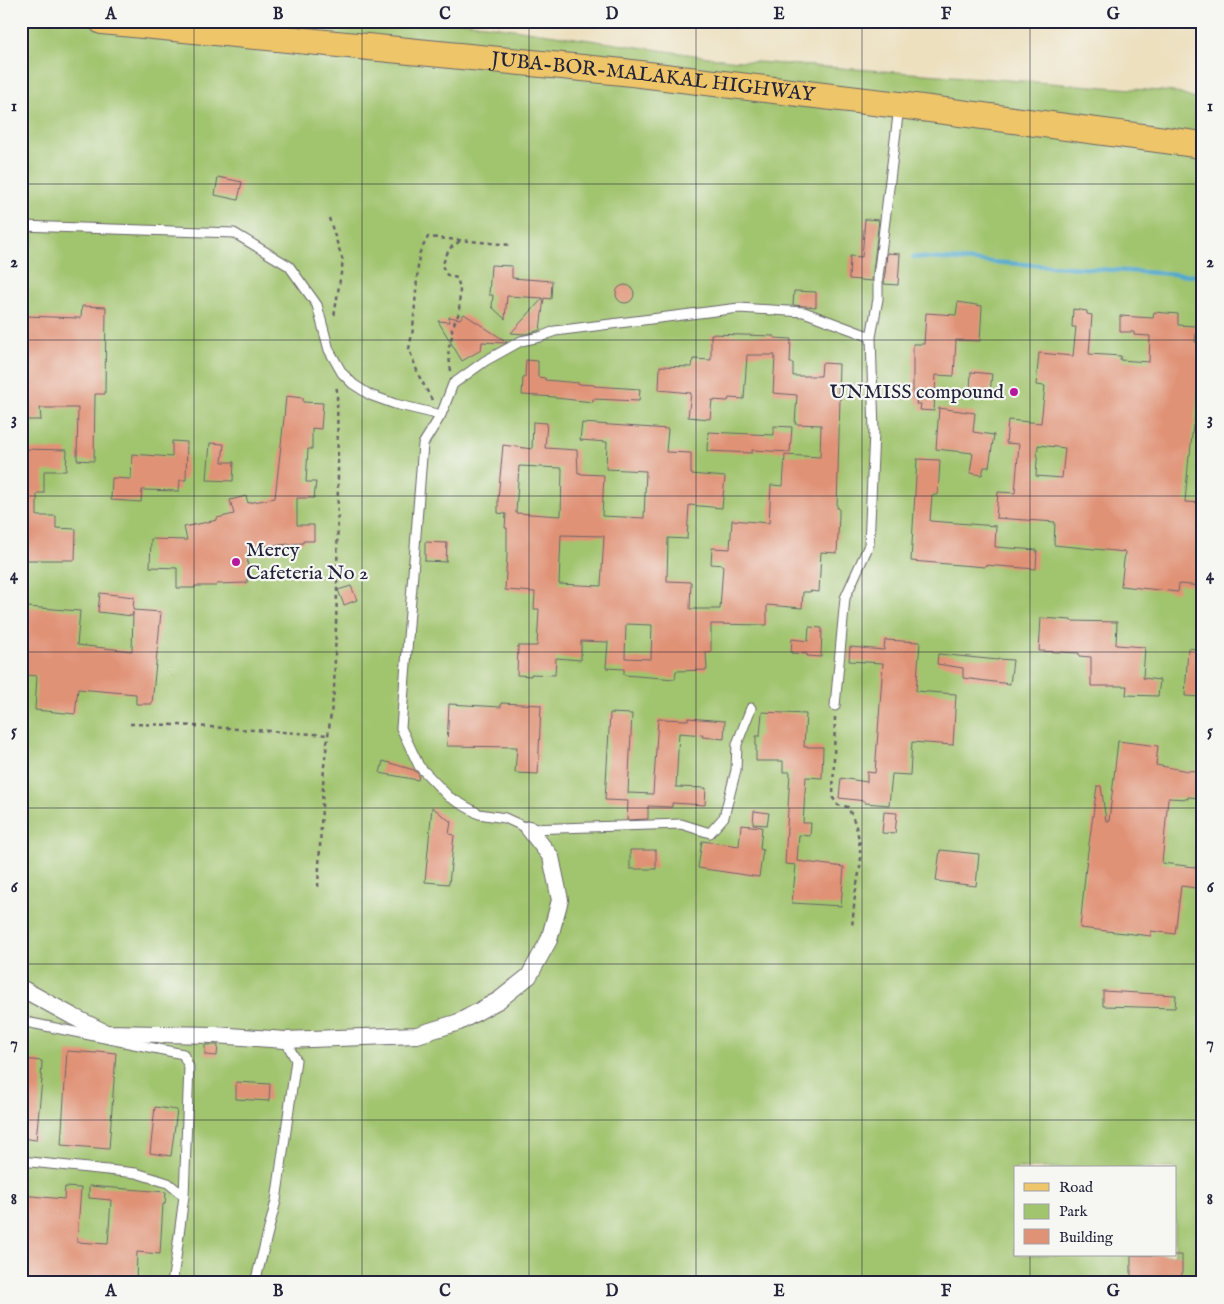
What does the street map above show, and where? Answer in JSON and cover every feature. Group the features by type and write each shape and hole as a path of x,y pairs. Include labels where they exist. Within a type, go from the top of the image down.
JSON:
{"main road":[{"name":"JUBA-BOR-MALAKAL HIGHWAY","path":"102,21 623,72 900,104 1203,145"}],"street":[{"path":"21,988 106,1033 215,1035 285,1040 418,1035 459,1022 499,1000 529,976 549,940 560,900 550,857 529,829"}],"lane":[{"path":"835,706 845,598 869,545 874,432 871,337 878,299 878,277 900,104"},
{"path":"21,226 234,233 289,266 317,305 329,350 342,373 353,384 370,395 395,404 441,415"},
{"path":"751,708 737,744 736,770 724,817 710,834 681,824 529,829 504,818 478,814 448,797 420,766 401,728 423,444 441,415 453,384 521,340 540,338 555,331 739,308 804,312 871,337"},
{"path":"21,1021 183,1054 189,1067 184,1196 172,1283"},
{"path":"255,1283 276,1201 296,1060 285,1040"},
{"path":"21,1161 136,1173 168,1183 184,1196"}],"path":[{"path":"329,218 343,261 329,350"},
{"path":"441,415 419,376 410,349 419,254 428,237 511,245"},
{"path":"453,384 448,350 452,328 459,313 460,288 457,278 447,275 442,266 449,249 462,240"},
{"path":"318,886 324,766 334,691 338,468 336,383"},
{"path":"835,706 833,798 838,806 848,807 859,840 861,862 852,928"},
{"path":"130,724 180,725 328,735"}],"green space":[{"path":"21,21 457,21 729,60 1175,92 1203,102 1203,1283 21,1283"}],"building":[{"path":"218,177 242,182 238,200 215,195"},
{"path":"865,219 879,220 872,281 849,279 850,256 862,257"},
{"path":"887,253 900,254 898,285 884,284"},
{"path":"491,265 512,266 512,278 552,281 551,299 544,298 540,330 526,334 511,333 543,298 507,296 505,319 492,307 493,295 489,295"},
{"path":"625,285 631,288 634,294 631,300 625,303 619,300 616,294 619,288"},
{"path":"794,291 816,292 816,307 793,305"},
{"path":"958,302 982,306 980,341 956,340 954,376 936,375 934,411 920,410 921,404 916,404 917,399 913,398 913,344 924,344 926,313 956,315"},
{"path":"82,306 106,307 105,394 95,394 94,461 77,460 78,408 40,408 41,420 25,420 25,316 81,318"},
{"path":"1073,309 1087,311 1087,314 1092,315 1089,354 1121,356 1120,360 1149,362 1150,336 1134,335 1134,332 1120,332 1120,316 1153,318 1154,312 1178,314 1178,325 1197,326 1195,342 1203,343 1203,356 1189,455 1185,502 1203,503 1203,586 1179,584 1178,592 1121,586 1125,552 1054,545 1055,522 996,518 998,492 1015,493 1019,444 1006,443 1008,420 1041,423 1045,386 1036,385 1039,353 1073,356 1076,327 1072,327","holes":["1038,445 1065,448 1062,478 1036,476"]},
{"path":"464,314 507,342 482,342 481,350 462,361 438,321 449,322 449,317 460,319"},
{"path":"711,334 774,336 774,338 791,339 790,363 793,363 793,376 821,376 822,363 839,364 837,508 839,508 839,516 837,553 821,552 819,592 803,592 802,608 767,605 767,625 711,624 711,652 706,652 707,670 676,671 675,679 624,675 624,669 606,668 608,642 581,641 581,660 556,658 555,675 517,675 518,646 537,646 539,609 534,609 535,592 505,590 507,555 506,514 498,513 498,499 503,445 532,449 533,422 547,423 545,448 577,450 578,473 604,475 602,516 644,518 646,471 606,469 607,442 580,440 582,423 668,429 666,452 691,453 691,474 725,477 722,508 689,505 687,539 668,538 667,581 691,582 690,609 720,609 723,565 711,564 712,548 730,549 732,520 769,523 771,485 783,486 785,455 820,457 821,425 795,424 797,395 773,393 775,355 747,355 744,399 712,400 710,419 688,417 691,393 659,390 660,366 692,367 693,359 711,360","holes":["519,466 562,468 561,516 516,513","561,535 604,536 601,586 559,584","626,624 652,625 651,659 625,658"]},
{"path":"526,360 538,361 538,377 545,378 545,380 640,389 639,401 593,399 593,402 522,395"},
{"path":"971,372 992,374 990,393 970,391"},
{"path":"286,396 303,398 303,402 323,403 321,429 312,428 312,449 308,449 306,482 316,482 314,498 297,498 297,525 314,525 314,541 253,547 254,549 248,550 247,583 177,588 177,568 150,567 151,539 187,540 184,527 217,520 217,518 234,514 230,500 246,496 248,503 275,498"},
{"path":"939,408 975,413 973,432 994,435 989,467 984,467 982,475 970,473 973,453 936,449"},
{"path":"774,426 792,427 790,452 752,450 752,453 707,451 708,432 774,435"},
{"path":"172,441 187,442 186,480 180,480 179,491 142,490 141,502 111,500 112,478 131,479 132,454 172,457"},
{"path":"210,443 224,444 222,462 234,462 233,481 207,480"},
{"path":"23,449 67,450 66,471 44,471 44,493 37,493 37,516 56,516 56,528 76,529 75,560 21,560 21,460"},
{"path":"917,459 940,460 938,495 932,495 930,521 996,526 995,547 1037,550 1036,569 911,561"},
{"path":"425,542 447,543 446,562 425,561"},
{"path":"351,586 357,600 344,605 338,590"},
{"path":"100,593 134,597 133,610 161,612 152,704 136,704 136,694 78,689 75,714 35,710 37,676 26,675 27,662 21,661 23,629 25,629 27,607 80,611 77,645 132,651 133,612 132,616 98,612"},
{"path":"1041,618 1117,622 1116,645 1145,647 1143,678 1160,680 1158,696 1126,695 1127,686 1091,686 1091,657 1079,656 1079,653 1039,651"},
{"path":"809,627 822,628 821,657 791,653 792,639 808,641"},
{"path":"885,640 920,642 916,691 956,694 953,745 912,742 910,775 892,774 889,805 839,798 841,778 867,782 867,772 875,773 883,663 849,661 850,647 884,650"},
{"path":"1188,648 1203,650 1203,697 1185,696"},
{"path":"938,654 1013,660 1010,684 963,678 963,668 937,664"},
{"path":"501,703 541,705 538,774 515,773 517,747 447,746 449,704 501,707"},
{"path":"762,712 806,714 804,747 823,747 822,778 806,777 803,823 811,823 810,836 799,835 797,861 844,867 841,906 792,903 796,865 785,864 790,772 783,772 783,761 756,761 756,736 760,736"},
{"path":"610,713 632,714 628,793 653,794 658,719 688,720 688,718 725,721 724,739 679,733 676,787 706,788 705,805 672,803 672,807 648,806 648,819 627,820 628,801 605,800"},
{"path":"1118,741 1158,746 1156,765 1188,771 1202,770 1201,798 1168,798 1162,863 1203,868 1203,889 1181,886 1175,934 1151,931 1151,936 1080,928 1097,786 1101,786 1106,821 1109,821"},
{"path":"383,761 414,770 419,775 418,780 380,773"},
{"path":"432,807 451,822 449,834 454,835 449,884 425,882"},
{"path":"754,811 769,813 767,825 753,824"},
{"path":"884,812 897,813 895,834 882,833"},
{"path":"741,825 762,827 760,849 763,850 759,877 698,868 702,841 739,846"},
{"path":"630,850 656,850 656,869 630,869"},
{"path":"940,850 979,854 976,886 936,881"},
{"path":"1103,991 1176,995 1175,1008 1103,1006"},
{"path":"205,1045 218,1045 217,1056 205,1055"},
{"path":"67,1051 116,1053 109,1149 61,1145"},
{"path":"23,1059 42,1061 36,1140 21,1138"},
{"path":"236,1082 270,1084 269,1101 236,1099"},
{"path":"155,1107 177,1110 171,1156 150,1153"},
{"path":"89,1186 166,1192 165,1204 163,1204 160,1254 137,1252 136,1283 21,1283 21,1195 64,1199 65,1187 81,1188 77,1242 108,1244 111,1200 89,1198"},
{"path":"1182,1255 1182,1283 1131,1283 1131,1256"}],"waterway":[{"path":"913,257 1203,276"}],"place":[{"name":"UNMISS compound","path":"1014,392"},
{"name":"Mercy Cafeteria No 2","path":"236,562"}]}
